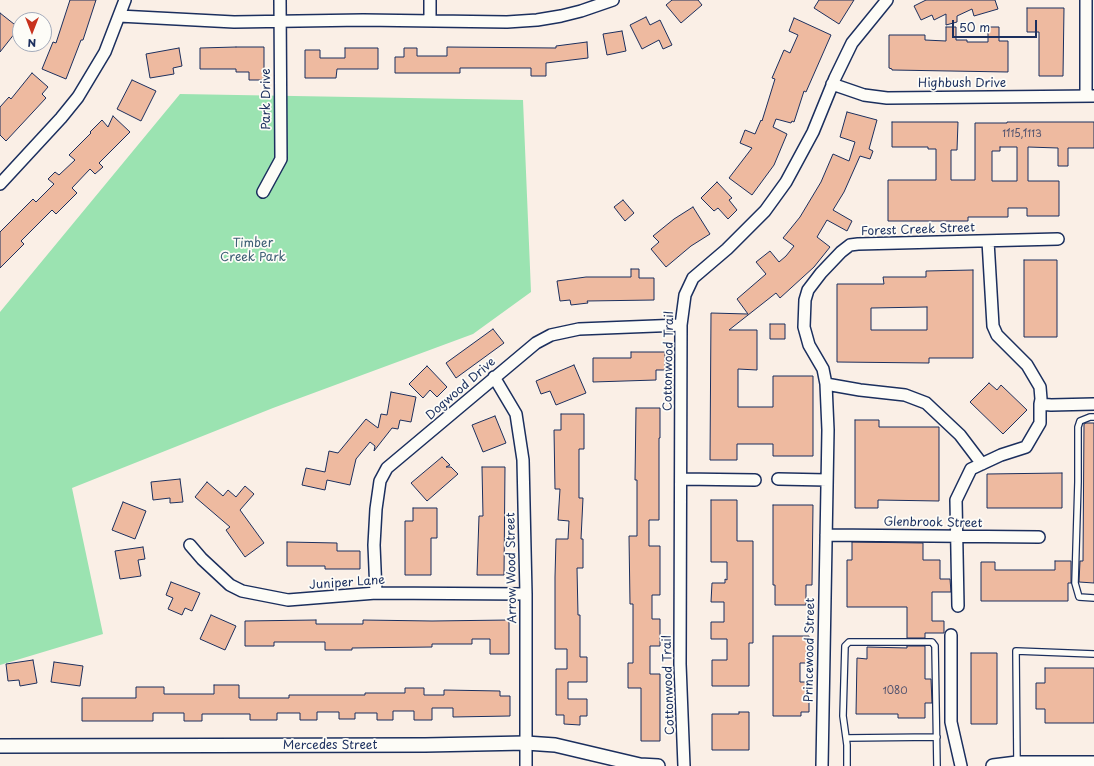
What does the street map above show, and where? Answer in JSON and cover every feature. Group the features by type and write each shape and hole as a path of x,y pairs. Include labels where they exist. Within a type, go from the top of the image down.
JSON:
{"street":[{"path":"0,184 61,118 78,97 105,52 125,0"},
{"name":"Park Drive","path":"262,192 281,159 280,0"},
{"path":"430,0 430,21"},
{"path":"120,16 234,22 280,20 507,22 537,20 581,6 613,0"},
{"name":"Cottonwood Trail","path":"684,766 680,664 681,325 685,295 693,278 727,249 765,212 786,182 814,132 832,84 852,43 888,0"},
{"path":"1086,0 1090,96"},
{"name":"Highbush Drive","path":"832,84 864,95 887,98 1090,96"},
{"name":"Forest Creek Street","path":"826,535 828,430 826,384 823,369 809,345 804,327 805,300 808,290 820,273 841,252 850,246 858,244 1058,239"},
{"path":"958,606 956,500 971,469 1001,455 1026,447 1040,423 1040,386 1027,365 997,335 993,326 988,241"},
{"name":"Dogwood Drive","path":"376,593 374,545 376,509 380,482 387,468 536,342 551,335 579,329 681,325"},
{"name":"Arrow Wood Street","path":"494,377 516,414 523,460 526,594 526,766"},
{"path":"826,384 860,390 905,395 926,403 960,435 982,464"},
{"path":"1040,404 1094,404"},
{"path":"681,479 755,480"},
{"path":"778,479 827,480"},
{"name":"Glenbrook Street","path":"826,535 1039,537"},
{"name":"Princewood Street","path":"822,766 826,535"},
{"name":"Juniper Lane","path":"190,545 230,585 242,591 288,600 376,593 526,594"},
{"path":"951,635 951,722 961,766"},
{"name":"Mercedes Street","path":"0,746 425,746 526,743 555,746 640,765 658,766"},
{"path":"993,766 1017,763 1094,763"}],"lane":[{"path":"1094,417 1080,421 1078,427 1075,583 1079,597 1094,598"},
{"path":"847,766 846,738 843,716 845,646 849,642 932,642 935,646 937,766"},
{"path":"1017,763 1016,651 1094,654"},
{"path":"846,738 937,737"}],"green space":[{"name":"Timber Creek Park","path":"180,94 523,100 531,292 473,334 273,408 72,488 103,634 0,665 0,312"}],"building":[{"path":"70,0 96,0 83,40 81,40 66,79 42,69 49,52 52,52 53,42 56,43"},
{"path":"672,0 698,0 702,5 681,23 666,5"},
{"path":"819,0 854,0 839,24 814,8"},
{"path":"926,0 995,0 998,9 974,16 972,9 957,16 957,22 946,25 946,14 934,20 932,15 921,20 914,6"},
{"path":"1027,8 1064,8 1063,76 1039,76 1039,32 1027,32"},
{"path":"0,13 12,22 12,37 0,52"},
{"path":"646,17 650,25 660,20 672,45 663,49 659,40 642,49 630,25"},
{"path":"794,18 831,35 806,92 804,91 794,122 792,121 791,123 776,119 773,127 787,134 774,165 752,195 729,178 752,148 740,143 745,130 755,134 761,120 762,121 775,79 772,78 784,50 790,53 798,35 789,31"},
{"path":"946,27 956,27 956,40 967,40 967,42 988,42 988,27 999,27 999,41 1008,41 1008,72 892,70 889,68 889,35 925,35 925,40 946,41"},
{"path":"622,31 626,51 607,55 603,34"},
{"path":"587,42 588,58 546,63 546,76 531,76 531,68 460,68 460,73 395,73 395,57 404,57 404,48 417,48 417,56 447,56 447,47 556,48 556,46"},
{"path":"264,47 264,80 249,80 249,72 236,72 236,69 200,69 200,48"},
{"path":"179,48 182,66 173,68 174,74 150,78 146,54"},
{"path":"345,48 378,48 378,69 337,69 336,78 305,78 305,50 320,50 320,58 345,58"},
{"path":"32,73 48,87 42,94 46,98 6,141 0,135 0,107 9,97 11,99"},
{"path":"132,80 156,91 141,121 117,109"},
{"path":"847,112 877,120 869,149 873,151 870,159 860,156 844,192 833,210 852,221 847,231 827,220 817,237 830,247 814,267 780,298 776,293 729,330 757,330 757,370 738,369 738,407 773,407 773,376 813,376 813,456 773,456 773,444 737,444 737,460 710,460 711,313 748,314 737,299 766,274 756,262 770,251 779,262 786,256 794,246 783,238 800,217 821,182 833,154 849,161 855,142 840,137"},
{"path":"113,116 130,132 99,163 103,167 95,174 90,169 72,188 77,193 56,214 52,210 21,241 24,244 0,268 0,232 33,199 36,202 54,184 48,179 55,172 59,175 75,160 69,155 91,133 90,132 102,120 108,127"},
{"path":"892,122 958,122 957,150 951,150 951,180 975,180 975,123 1094,122 1094,148 1068,148 1068,166 1058,166 1058,148 1028,147 1028,181 1059,181 1059,216 1027,216 1027,208 1008,208 1008,217 968,217 968,221 888,221 888,180 936,180 936,149 928,149 928,147 892,147","holes":["1000,147 1017,147 1017,181 992,181 992,151 1000,151"]},
{"path":"717,182 732,198 729,200 737,210 728,219 718,208 714,211 701,198"},
{"path":"623,200 634,213 625,221 614,207"},
{"path":"693,207 710,234 691,246 666,267 651,249 659,242 653,236 674,219"},
{"path":"1024,260 1057,260 1057,337 1024,337"},
{"path":"631,269 639,269 639,278 654,278 654,300 587,301 588,303 571,305 570,300 560,301 557,281 586,277 631,277"},
{"path":"973,270 973,358 929,358 929,363 837,362 837,284 884,284 883,277 926,277 926,271","holes":["927,307 927,330 871,330 871,308"]},
{"path":"770,324 785,324 785,339 770,339"},
{"path":"493,329 504,343 456,378 446,363"},
{"path":"631,352 665,352 665,370 656,370 656,380 593,382 593,358 631,358"},
{"path":"574,365 586,393 556,405 550,391 541,394 536,381"},
{"path":"427,366 447,387 437,397 430,390 423,398 409,384"},
{"path":"989,383 997,390 1001,385 1027,410 1003,434 970,402"},
{"path":"391,392 416,397 411,422 400,420 398,429 392,428 374,451 375,446 370,442 356,459 350,485 327,480 325,490 302,485 306,468 325,472 329,451 338,453 366,419 378,428 381,414 387,415"},
{"path":"636,408 660,408 659,520 649,520 649,546 660,546 660,595 652,595 652,619 660,619 660,646 650,646 650,674 660,674 660,741 641,741 641,688 628,688 628,663 633,663 633,604 630,604 629,536 637,536 637,480 635,480"},
{"path":"561,414 584,414 584,449 579,449 579,498 583,498 581,539 583,539 583,568 577,568 578,615 580,615 580,657 587,657 587,682 568,682 568,699 587,699 587,716 580,716 580,725 564,724 564,715 556,715 556,669 567,669 567,649 555,649 556,539 568,539 569,521 558,520 560,489 555,489 554,430 561,430"},
{"path":"495,416 506,443 483,452 472,425"},
{"path":"855,420 879,420 879,427 939,427 939,501 878,500 878,508 855,508"},
{"path":"1094,423 1094,583 1079,582 1080,561 1083,561 1084,424"},
{"path":"442,457 450,465 446,467 451,467 458,474 427,501 411,483"},
{"path":"482,467 505,467 504,575 477,575 479,516 483,516"},
{"path":"1062,473 1062,508 987,508 987,474"},
{"path":"180,479 183,502 170,503 170,498 153,500 151,482"},
{"path":"207,482 223,496 228,490 236,497 245,486 254,494 240,510 264,543 245,557 226,530 230,527 195,497"},
{"path":"711,500 737,500 737,541 753,541 753,643 749,643 749,686 712,686 712,660 727,660 727,639 711,639 711,622 724,622 724,602 711,602 712,583 725,583 725,579 727,580 727,562 711,562"},
{"path":"123,502 146,511 135,539 112,530"},
{"path":"773,505 813,505 812,585 806,585 806,605 775,605 775,585 773,585"},
{"path":"413,508 437,508 437,538 431,538 431,575 405,575 405,521 413,521"},
{"path":"287,542 337,543 337,551 360,551 360,569 325,569 325,566 287,566"},
{"path":"852,542 923,543 923,560 940,560 940,579 950,579 951,592 932,592 932,621 944,621 944,633 925,633 925,638 907,638 907,607 847,607 847,560 852,560"},
{"path":"143,547 145,559 138,560 141,576 120,579 115,551"},
{"path":"1055,561 1071,561 1071,583 1068,583 1068,601 981,601 981,562 995,562 995,570 1055,570"},
{"path":"171,582 200,593 192,611 185,608 182,615 168,609 173,598 166,595"},
{"path":"211,615 236,626 225,650 200,639"},
{"path":"316,620 316,624 363,624 363,620 509,620 509,654 490,654 490,639 472,639 472,644 432,644 432,647 352,648 352,650 325,650 325,642 274,642 274,646 245,646 245,621"},
{"path":"773,636 809,636 809,663 800,663 800,682 809,682 809,712 801,712 801,716 773,716"},
{"path":"907,646 925,646 925,679 931,679 932,703 925,703 925,718 898,718 898,714 856,714 857,658 867,659 867,647 907,648"},
{"path":"971,653 997,653 997,724 971,724"},
{"path":"33,660 37,683 20,686 19,680 8,681 6,664"},
{"path":"54,662 83,666 80,686 51,682"},
{"path":"1045,668 1094,668 1094,723 1045,723 1045,709 1036,709 1036,683 1045,683"},
{"path":"214,685 239,685 239,698 289,698 289,695 365,695 365,693 405,693 405,688 424,688 424,695 444,695 444,690 500,691 500,696 510,696 510,716 453,717 453,708 432,708 432,720 414,720 414,711 393,711 393,720 377,720 377,713 355,713 355,719 339,719 339,712 317,712 317,720 300,720 300,713 277,713 277,720 250,720 250,714 202,714 202,721 184,721 184,713 153,713 153,721 82,721 82,698 136,698 136,687 164,687 164,694 214,694"},
{"path":"739,712 749,712 749,750 712,750 712,714 739,714"}]}
